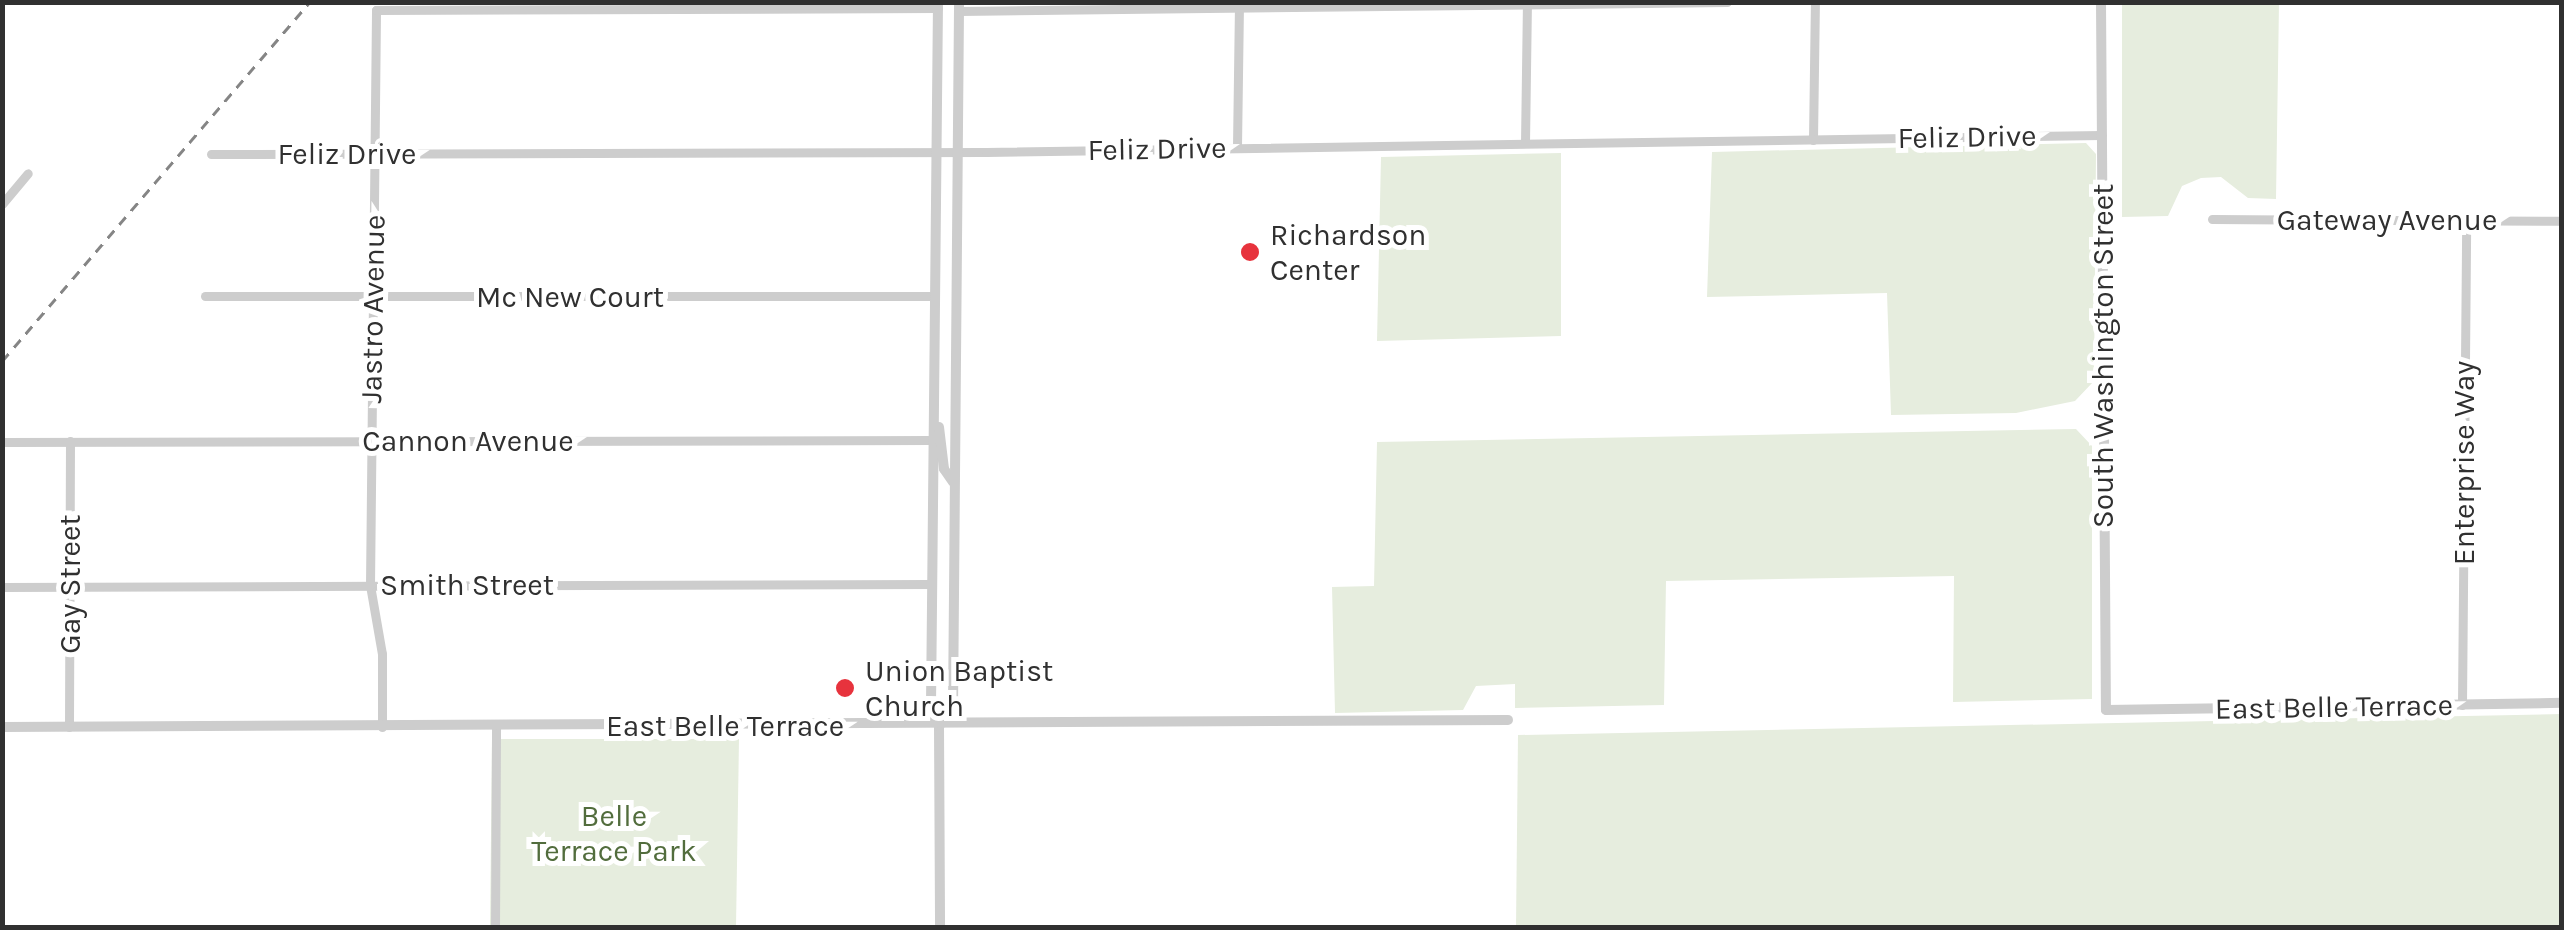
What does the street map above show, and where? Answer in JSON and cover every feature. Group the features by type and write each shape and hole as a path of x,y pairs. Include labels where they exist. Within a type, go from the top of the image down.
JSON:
{"street":[{"path":"939,726 953,710 960,7 1727,2"},
{"path":"1813,140 1814,2"},
{"name":"South Washington Street","path":"2102,2 2106,710"},
{"path":"1525,144 1527,4"},
{"path":"938,5 931,584 932,706 939,726 940,928"},
{"name":"Jastro Avenue","path":"382,727 382,654 370,585 376,10 938,5"},
{"path":"1237,147 1239,6"},
{"name":"Feliz Drive","path":"212,154 958,152 2102,135"},
{"path":"2,204 28,172"},
{"name":"Gateway Avenue","path":"2212,218 2562,222"},
{"name":"Enterprise Way","path":"2462,704 2466,221"},
{"name":"Mc New Court","path":"206,296 935,296"},
{"path":"934,386 944,470 954,484"},
{"name":"Cannon Avenue","path":"2,442 933,440"},
{"name":"Gay Street","path":"69,726 70,441"},
{"name":"Smith Street","path":"2,587 931,584"},
{"name":"East Belle Terrace","path":"2106,710 2562,702"},
{"name":"East Belle Terrace","path":"2,727 939,726 1508,720"},
{"path":"496,727 496,928"}],"green space":[{"path":"2122,3 2279,3 2276,199 2248,198 2221,177 2201,178 2182,186 2168,216 2122,217"},
{"path":"2086,143 2096,154 2094,381 2075,401 2016,413 1891,415 1887,293 1707,297 1712,152"},
{"path":"1561,153 1561,336 1377,341 1381,157"},
{"path":"2076,429 2092,446 2092,699 1953,702 1954,576 1666,581 1664,705 1515,708 1515,684 1476,686 1463,710 1335,713 1332,587 1374,586 1377,442"},
{"path":"2561,714 2561,927 1516,927 1518,735"},
{"name":"Belle Terrace Park","path":"492,739 739,739 736,927 490,928"}],"railway":[{"path":"2,361 310,2"}],"place":[{"name":"Richardson Center","path":"1250,252"},
{"name":"Union Baptist Church","path":"845,688"}]}
